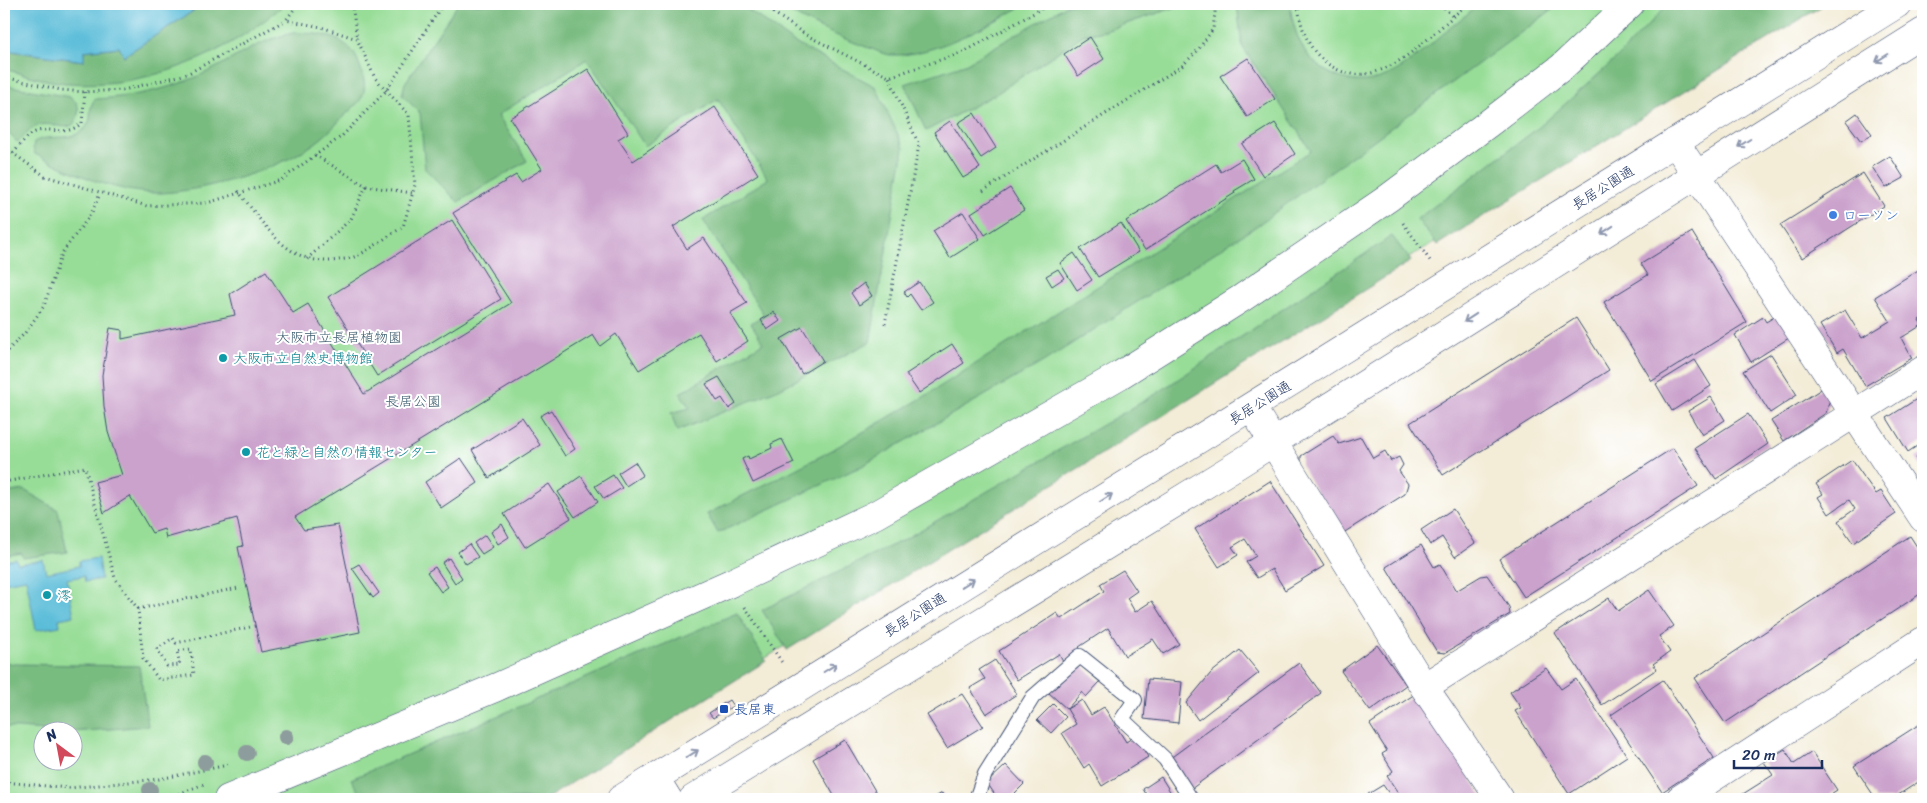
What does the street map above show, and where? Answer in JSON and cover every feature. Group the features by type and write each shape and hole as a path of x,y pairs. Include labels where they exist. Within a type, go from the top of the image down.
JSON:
{"main road":[{"path":"228,799 497,687 733,582 884,510 1120,375 1242,298 1388,200 1562,67 1630,4"},
{"name":"長居公園通","path":"621,799 662,789 1252,408 1898,4"},
{"path":"694,799 1273,443 1923,32"},
{"path":"1675,142 1923,518"},
{"path":"1424,687 1923,370"},
{"path":"1252,408 1424,687 1500,799"},
{"path":"1680,799 1923,641"}],"lane":[{"path":"976,799 984,774 1033,697 1080,656 1135,700 1122,719 1165,759 1191,799"}],"path":[{"path":"4,77 85,92 123,90 187,74 286,20 298,4"},
{"path":"238,191 273,235 290,251 307,259 325,262 354,257 402,226 415,185 409,115 375,78 357,40 352,4"},
{"path":"4,147 46,176 100,194 147,206 207,203 238,191 281,180 342,136 386,91 443,4"},
{"path":"761,4 806,35 889,77 919,145 885,324"},
{"path":"889,77 964,52 1050,4"},
{"path":"983,191 1182,66 1198,50 1213,29 1216,4"},
{"path":"1298,4 1302,30 1316,54 1340,72 1351,74 1371,74 1388,68 1468,4"},
{"path":"1441,4 1452,16"},
{"path":"286,20 321,27 357,40"},
{"path":"14,153 32,134 44,130 74,130 82,123 85,92"},
{"path":"315,155 366,186 412,193"},
{"path":"307,259 351,219 366,186"},
{"path":"4,354 15,345 44,306 62,253 91,214 100,194"},
{"path":"1401,220 1431,262"},
{"path":"4,482 85,467 115,578 138,609 143,658 159,680 194,675 191,648 177,651 180,665 167,666 157,649 173,638 176,643 255,626"},
{"path":"138,609 238,588"},
{"path":"744,604 782,664"},
{"path":"4,782 69,788 159,779 237,763"}],"green space":[{"name":"大阪市立長居植物園","path":"4,4 1817,4 539,799 4,799"},
{"path":"204,4 285,4 262,23 237,39 184,65 156,74 127,80 67,83 4,69 4,50 83,61 84,51 119,47 124,56"},
{"path":"458,4 740,4 793,42 876,87 904,148 870,342 779,389 677,431 671,413 690,408 680,393 763,343 751,323 764,315 703,220 768,179 718,99 645,146 587,59 498,115 527,161 458,202 425,169 420,113 402,95 405,83"},
{"path":"777,4 1027,4 943,45 925,51 889,55 809,23"},
{"path":"1069,4 1185,4 1105,31 1083,35 996,94 926,131 905,84 965,64"},
{"path":"1237,4 1290,4 1296,33 1305,51 1311,58 1326,71 1347,79 1366,81 1383,77 1400,68 1480,4 1560,4 1255,227 1043,362 862,466 718,533 707,514 825,454 922,398 1311,151 1242,46"},
{"path":"1668,4 1825,4 1437,245 1417,219 1538,128 1618,57"},
{"path":"293,33 331,37 347,46 358,61 362,73 364,82 363,95 321,139 274,165 256,173 196,189 161,193 128,190 112,186 80,175 35,154 34,142 41,139 70,136 83,130 88,124 91,106 95,99 138,94 180,83 207,72 259,44"},
{"path":"4,85 70,97 78,106 76,121 68,127 39,125 17,142 4,129"},
{"path":"1392,236 1411,261 787,650 762,610 905,539 1156,394"},
{"path":"24,490 58,510 67,552 23,558 22,553 4,556 4,493"},
{"path":"737,613 766,661 546,799 363,799 351,779"},
{"path":"4,662 14,664 139,666 148,726 82,731 82,720 32,720 32,729 4,727"}],"water":[{"path":"4,4 204,4 124,56 119,47 84,51 84,61 4,50"},
{"path":"98,558 101,579 85,582 84,576 67,579 74,616 59,619 60,626 36,630 26,579 4,583 4,561 16,559 18,564 43,560 46,573 79,566 79,561"}],"building":[{"path":"1090,37 1104,59 1078,76 1064,54"},
{"path":"1248,58 1275,99 1247,117 1220,76"},
{"name":"大阪市立自然史博物館","path":"588,69 628,133 618,139 633,161 715,107 758,174 673,227 687,249 704,238 747,303 730,313 748,341 717,361 699,333 639,370 616,334 600,346 593,335 295,517 304,530 338,525 360,632 261,652 238,547 243,546 237,518 166,538 164,529 152,533 130,496 104,513 95,482 122,475 108,432 104,406 102,375 110,328 122,330 122,339 235,315 230,294 266,271 293,313 308,304 364,394 511,303 453,213 516,175 521,182 542,169 510,118"},
{"path":"974,113 996,148 981,158 958,123"},
{"path":"1857,113 1872,134 1861,141 1846,121"},
{"path":"950,121 980,168 963,178 934,132"},
{"path":"1275,123 1295,154 1263,176 1242,144"},
{"path":"1890,156 1904,178 1886,188 1872,167"},
{"path":"1242,159 1254,179 1145,250 1126,221 1216,164 1221,172"},
{"name":"ローソン","path":"1863,173 1884,206 1802,258 1780,225"},
{"path":"1010,188 1024,210 985,235 971,213"},
{"path":"963,212 980,239 950,258 933,231"},
{"path":"452,220 501,299 377,376 328,297"},
{"path":"1121,223 1139,252 1098,277 1080,249"},
{"path":"1692,232 1747,322 1652,381 1604,302 1648,275 1641,264"},
{"path":"1074,253 1092,280 1077,290 1060,263"},
{"path":"1923,267 1923,317 1919,320 1922,325 1901,338 1912,358 1865,386 1843,349 1837,353 1820,325 1845,310 1862,338 1890,321 1875,297"},
{"path":"1058,269 1064,278 1052,286 1046,276"},
{"path":"919,282 933,302 921,310 910,294 907,297 904,292"},
{"path":"864,283 872,296 859,305 851,293"},
{"path":"774,312 780,321 767,330 761,320"},
{"path":"1779,314 1792,336 1751,362 1735,335 1763,317 1766,322"},
{"path":"1576,318 1609,370 1443,475 1410,423"},
{"path":"802,327 823,361 802,374 781,339"},
{"path":"952,344 964,363 919,393 906,374"},
{"path":"1771,354 1797,395 1770,413 1743,371"},
{"path":"1695,360 1711,386 1672,411 1656,384"},
{"path":"719,377 736,404 729,409 722,398 717,401 706,384"},
{"path":"1823,388 1830,399 1826,413 1784,441 1771,421"},
{"path":"1923,395 1923,442 1908,452 1887,418"},
{"path":"1711,397 1725,420 1702,435 1688,411"},
{"path":"551,410 575,449 565,456 540,416"},
{"path":"1748,414 1768,444 1716,479 1695,448"},
{"path":"522,418 540,445 489,478 472,450"},
{"path":"1333,436 1339,444 1361,437 1373,458 1385,451 1391,461 1399,457 1403,465 1399,471 1408,484 1405,494 1340,535 1301,464 1301,456"},
{"path":"782,439 794,463 753,483 742,459 748,456 749,459 772,448 771,444"},
{"path":"1673,448 1698,486 1524,597 1499,559"},
{"path":"1923,454 1923,470 1916,458"},
{"path":"461,458 478,483 441,508 425,482"},
{"path":"1852,460 1876,494 1881,491 1896,514 1853,543 1838,521 1855,509 1849,500 1829,514 1818,497 1823,494 1816,484"},
{"path":"635,462 643,475 626,486 618,473"},
{"path":"613,475 622,488 604,499 595,486"},
{"path":"581,476 598,502 575,517 558,492"},
{"path":"1270,481 1324,566 1285,590 1272,569 1257,578 1246,562 1256,556 1245,539 1232,547 1238,555 1219,567 1195,529"},
{"path":"549,484 571,518 525,547 504,514"},
{"path":"1453,509 1475,543 1455,557 1442,537 1430,545 1421,530"},
{"path":"502,524 509,537 498,544 491,532"},
{"path":"485,535 493,547 482,554 474,543"},
{"path":"1910,536 1923,556 1923,592 1725,723 1695,678"},
{"path":"469,544 478,557 466,564 458,552"},
{"path":"1421,545 1434,567 1440,564 1456,591 1481,576 1487,575 1509,607 1510,614 1445,653 1437,652 1386,567"},
{"path":"449,558 462,578 455,583 442,563"},
{"path":"359,564 379,593 373,598 352,568"},
{"path":"435,567 448,587 441,592 427,572"},
{"path":"1123,570 1137,591 1127,598 1135,612 1152,601 1179,644 1163,654 1153,639 1125,656 1108,628 1079,647 1081,650 1063,662 1059,654 1017,680 999,651 1057,613 1061,619 1104,591 1100,584"},
{"path":"1649,590 1674,626 1659,636 1670,652 1653,664 1657,669 1602,705 1555,633 1609,598 1618,611"},
{"path":"1377,645 1406,685 1370,711 1341,671"},
{"path":"1240,650 1259,673 1198,720 1186,703 1211,673"},
{"path":"995,660 1017,694 986,714 970,688 985,679 979,670"},
{"path":"1078,662 1100,682 1086,697 1082,692 1067,709 1049,693"},
{"path":"1299,663 1321,693 1191,789 1169,759"},
{"path":"1546,668 1561,689 1576,679 1627,756 1569,794 1515,711 1521,708 1510,692"},
{"path":"1148,679 1182,682 1178,723 1144,719"},
{"path":"1663,680 1714,758 1662,792 1611,715"},
{"path":"962,694 983,726 947,748 927,715"},
{"path":"1415,694 1484,799 1402,799 1387,776 1393,771 1382,754 1387,751 1370,724"},
{"path":"729,700 733,706 713,718 709,713"},
{"path":"1082,700 1091,715 1104,707 1126,742 1135,736 1148,757 1102,786 1089,764 1084,768 1062,733 1076,724 1067,709"},
{"path":"1053,704 1066,717 1051,733 1037,720"},
{"path":"1923,722 1923,779 1892,799 1876,799 1854,766"},
{"path":"845,740 877,794 867,799 836,799 813,759"},
{"path":"1785,749 1794,764 1812,752 1837,790 1823,799 1735,799 1773,775 1764,762"},
{"path":"1006,765 1024,784 1009,799 987,799 996,796 987,783"},
{"path":"1161,777 1171,793 1161,799 1149,799 1143,789"},
{"path":"1383,785 1393,799 1360,799"},
{"path":"942,793 945,799 932,799"}],"place":[{"name":"ローソン","path":"1833,215"},
{"name":"大阪市立自然史博物館","path":"223,358"},
{"name":"花と緑と自然の情報センター","path":"246,452"},
{"name":"澪","path":"47,595"},
{"name":"長居東","path":"724,709"}],"park label":[{"name":"長居公園","path":"413,401"}]}
